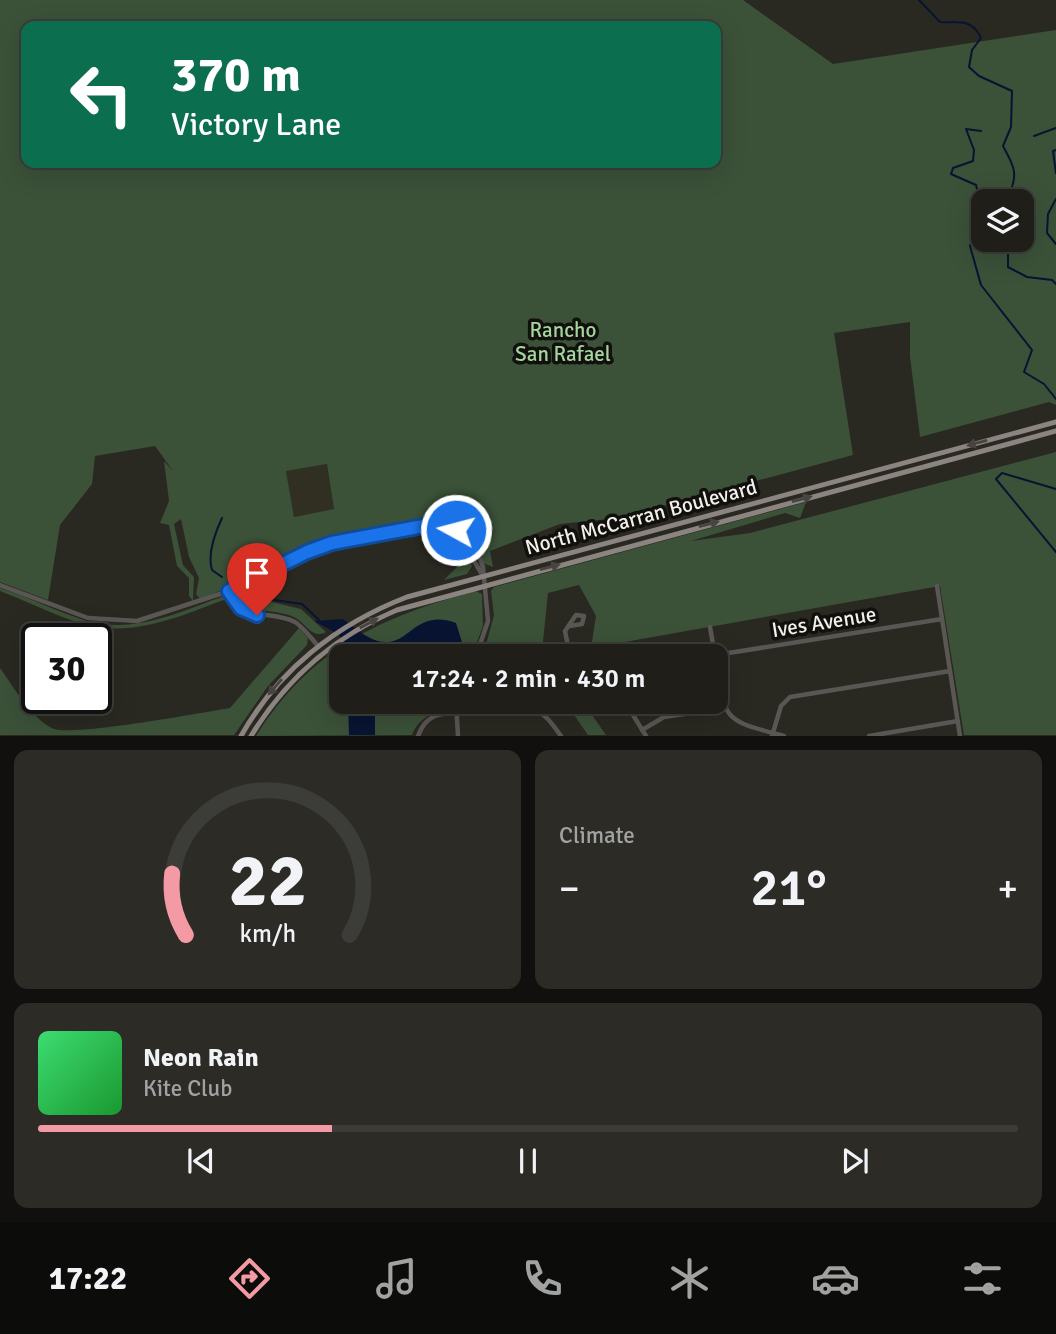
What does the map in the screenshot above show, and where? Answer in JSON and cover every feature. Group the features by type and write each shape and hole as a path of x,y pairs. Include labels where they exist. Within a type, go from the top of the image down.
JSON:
{"main road":[{"name":"North McCarran Boulevard","path":"241,736 277,685 318,646 330,636 398,600 1056,422"},
{"path":"1043,425 1045,434"},
{"name":"North McCarran Boulevard","path":"251,736 274,702 312,662 358,629 397,610 484,584 1056,431"},
{"path":"734,508 736,517"},
{"path":"323,653 330,636"},
{"path":"312,662 318,646"}],"street":[{"path":"0,585 88,618 117,622 155,618 229,591 307,552 332,543 429,525 448,528 465,546 483,576 488,621 481,644"},
{"path":"937,586 960,736"},
{"path":"229,591 241,608 251,614 292,621 303,628 318,646"},
{"name":"Ives Avenue","path":"728,654 942,619"},
{"path":"567,644 564,634 570,626"},
{"path":"710,627 712,644"},
{"path":"773,734 781,706 794,696 950,671"},
{"path":"728,713 736,722 785,736"},
{"path":"418,736 429,719 451,714"},
{"path":"455,714 458,736"},
{"path":"541,714 561,736"},
{"path":"632,714 646,736"},
{"path":"642,730 664,718 688,714"},
{"path":"869,736 958,721"}],"shaded area":[{"path":"327,464 334,509 294,517 286,471"}],"green space":[{"name":"Rancho San Rafael","path":"0,0 743,0 833,64 1056,30 1056,405 1049,402 920,437 910,357 910,322 834,333 853,455 618,518 560,524 490,551 493,567 483,563 476,546 466,535 453,528 423,524 320,544 200,599 196,594 199,578 189,557 181,519 174,524 183,565 194,577 193,601 189,596 189,578 177,566 169,525 160,523 169,501 164,461 173,471 155,446 95,456 92,484 60,525 48,600 0,582","holes":["327,464 334,509 294,517 286,471"]},
{"path":"1056,452 1056,735 964,735 940,586 614,644 592,644 596,616 579,585 548,593 543,644 486,644 494,615 491,591 494,587 806,502 800,518 785,513 691,541 750,533"},
{"path":"426,529 434,529 449,534 461,544 472,566 467,574 444,580 462,562 455,550 443,549 433,534 427,533 363,542 301,561 324,550"},
{"path":"299,562 262,590 259,599 301,609 326,632 321,634 313,632 294,617 256,609 236,597 236,593"},
{"path":"0,588 87,621 99,623 82,623 68,619 0,591"},
{"path":"476,591 482,594 483,626 476,644 346,644 379,625 441,601"},
{"path":"224,596 229,598 162,622 112,628 112,624 140,623"},
{"path":"299,628 308,638 307,645 268,686 234,735 0,735 0,668 21,698 21,714 34,714 54,729 111,727 230,708"},
{"path":"329,656 329,714 433,714 422,720 412,735 256,736 277,706 300,680"},
{"path":"573,714 591,714 606,735 588,735"}],"water":[{"path":"343,619 369,637 386,642 402,637 423,623 443,620 456,623 463,644 345,644 332,631 314,621"},
{"path":"348,714 375,714 375,735 349,735"}],"waterway":[{"path":"919,0 940,22 964,23 973,27 981,38 972,50 969,67 979,76 1012,91 1011,127 1003,146 1013,168 1011,189"},
{"path":"1034,136 1056,128"},
{"path":"981,131 966,129 974,150 973,161 953,168 951,174 976,185 977,228 970,246 981,285 1032,350 1024,372 1044,384 1056,399"},
{"path":"1056,150 1053,151 1056,173"},
{"path":"1056,199 1048,214 1047,233 1056,244"},
{"path":"1008,252 1008,267 1027,277 1052,280 1056,284"},
{"path":"1056,489 1002,473 996,479 1056,552"},
{"path":"222,518 210,557 212,570 222,577"},
{"path":"261,598 302,604 319,620"}],"route":[{"path":"257,615 241,608 229,591 316,548 421,526 435,525 456,530"}]}
